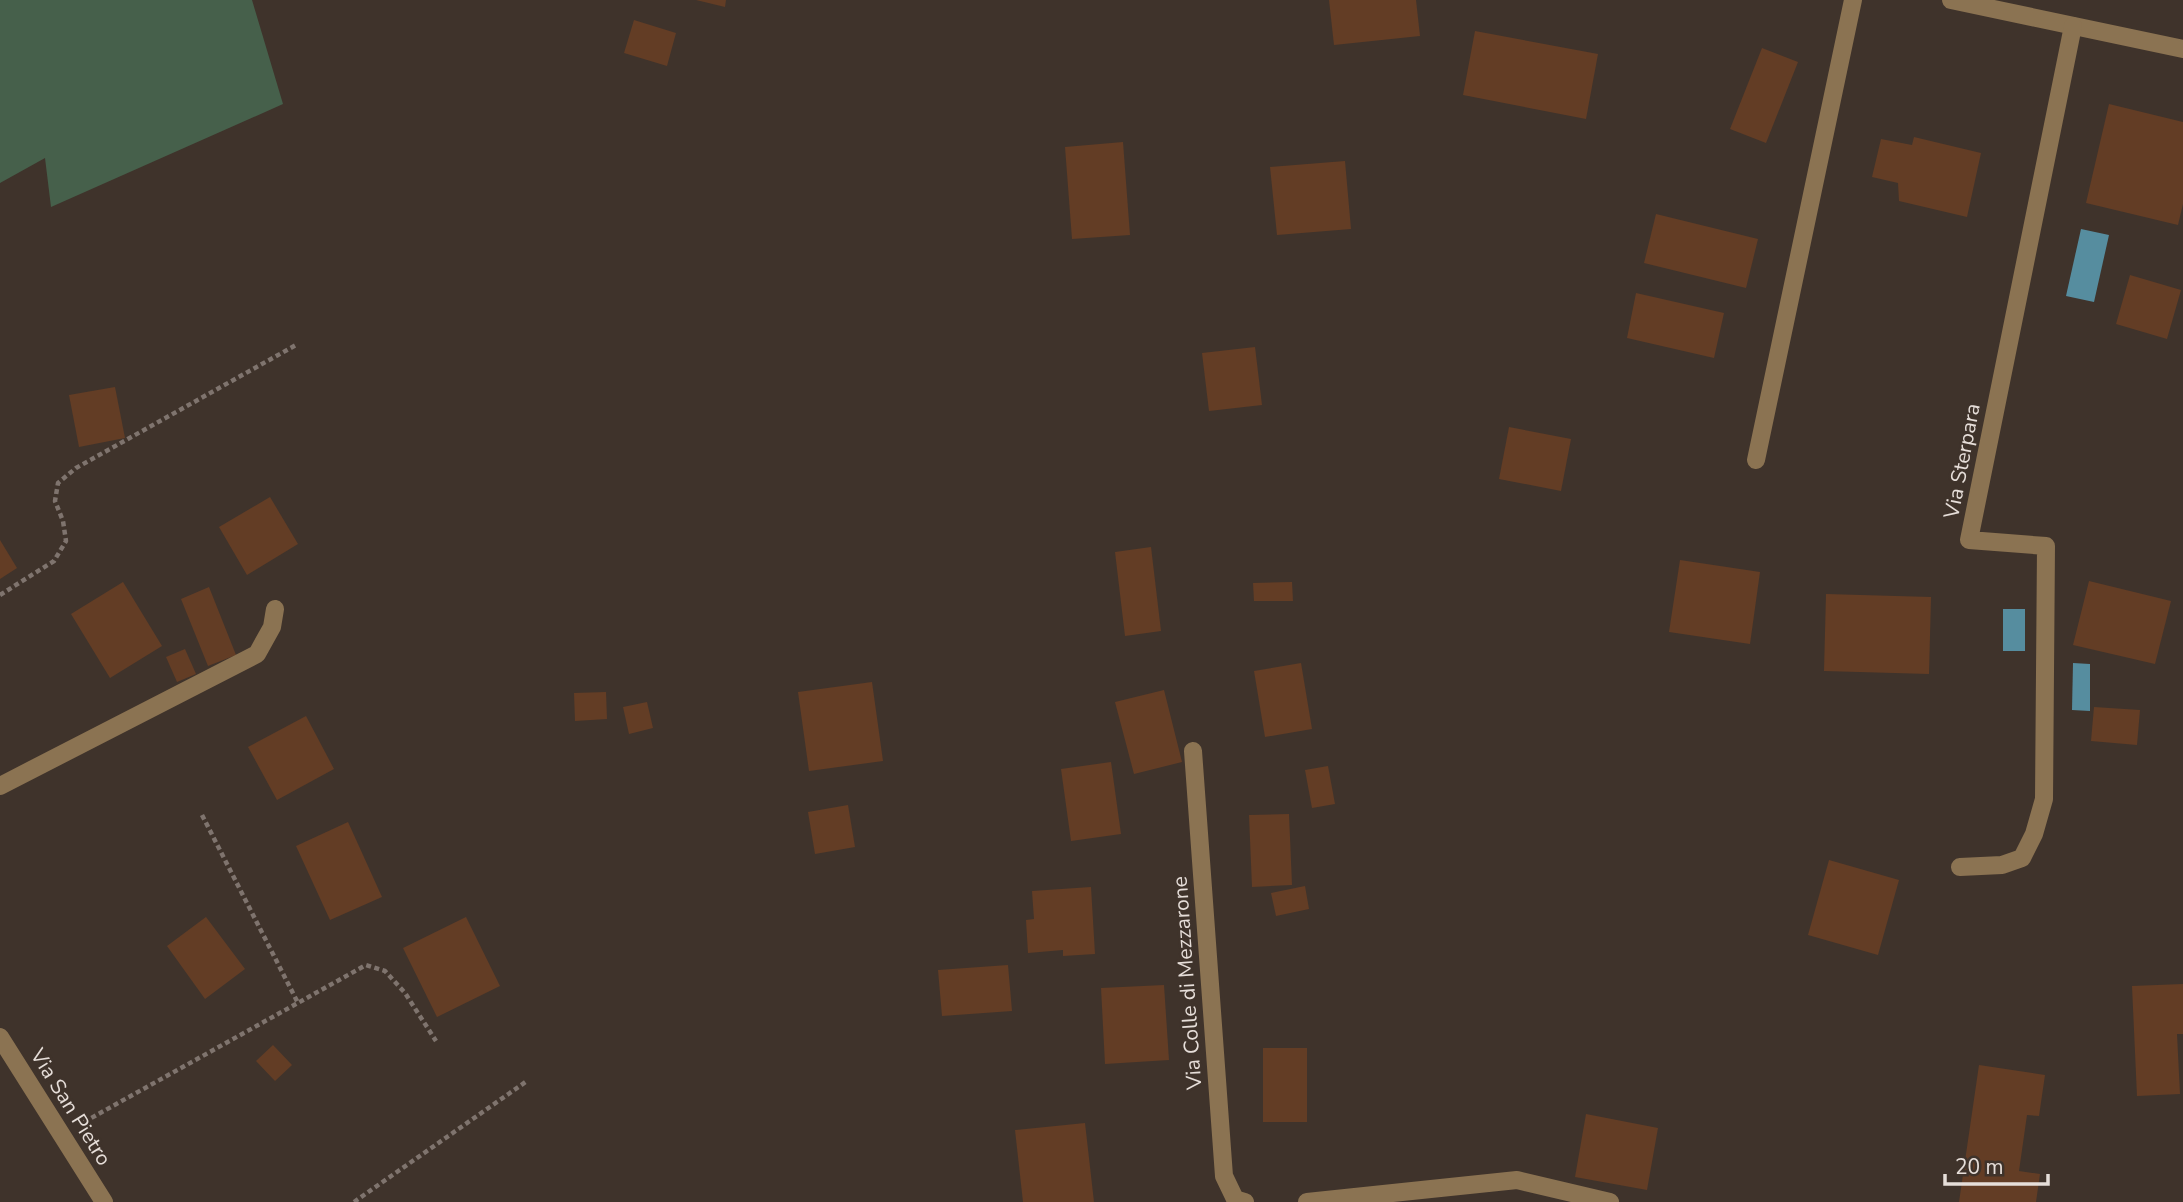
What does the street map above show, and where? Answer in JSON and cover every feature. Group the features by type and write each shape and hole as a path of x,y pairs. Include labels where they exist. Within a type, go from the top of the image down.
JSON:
{"street":[{"path":"1756,460 1853,0"},
{"path":"1951,0 2183,49"},
{"name":"Via Sterpara","path":"1959,867 2003,865 2022,858 2034,834 2044,799 2046,546 1969,540 2073,26"},
{"path":"0,786 257,654 272,627 275,609"},
{"name":"Via Colle di Mezzarone","path":"1193,751 1224,1176 1235,1199 1245,1202"},
{"name":"Via San Pietro","path":"0,1037 104,1202"},
{"path":"1307,1202 1517,1180 1610,1202"}],"path":[{"path":"0,595 54,561 66,541 63,521 55,501 58,483 76,468 296,345"},
{"path":"202,815 298,1003"},
{"path":"61,1134 366,965 385,971 405,993 436,1041"},
{"path":"354,1202 527,1082"}],"green space":[{"path":"0,0 252,0 283,104 51,207 45,158 0,183"}],"water":[{"path":"2081,229 2109,235 2094,302 2066,296"},
{"path":"2003,609 2025,609 2025,651 2003,651"},
{"path":"2073,663 2090,664 2090,711 2072,710"}],"building":[{"path":"696,0 726,0 725,7"},
{"path":"1329,0 1416,0 1420,36 1334,45"},
{"path":"634,20 676,33 667,66 624,53"},
{"path":"1475,31 1598,54 1586,119 1463,95"},
{"path":"1762,48 1798,62 1766,143 1730,129"},
{"path":"2109,104 2183,122 2183,204 2178,225 2086,203"},
{"path":"1914,137 1981,153 1967,217 1899,201 1898,183 1872,177 1881,139 1912,145"},
{"path":"1123,142 1130,235 1072,239 1065,147"},
{"path":"1345,161 1351,229 1277,235 1270,167"},
{"path":"1656,214 1758,239 1746,288 1644,263"},
{"path":"2130,275 2181,290 2167,339 2116,324"},
{"path":"1636,293 1724,313 1714,358 1627,338"},
{"path":"1255,347 1262,405 1209,411 1202,353"},
{"path":"115,387 125,438 79,447 69,395"},
{"path":"1509,427 1571,439 1561,491 1499,479"},
{"path":"270,497 298,544 247,575 219,527"},
{"path":"0,540 17,568 0,579"},
{"path":"1151,547 1161,631 1125,636 1115,552"},
{"path":"1680,560 1760,572 1750,644 1669,632"},
{"path":"2089,581 2171,601 2155,664 2073,645"},
{"path":"123,582 162,646 110,678 71,614"},
{"path":"1292,582 1293,601 1254,601 1253,583"},
{"path":"209,587 236,655 208,666 181,599"},
{"path":"1826,594 1931,597 1929,674 1824,671"},
{"path":"185,649 196,674 177,682 166,657"},
{"path":"1301,663 1312,729 1265,737 1254,671"},
{"path":"872,682 883,761 809,771 798,692"},
{"path":"1164,690 1182,762 1134,774 1115,702"},
{"path":"606,692 607,719 575,721 574,693"},
{"path":"647,702 653,728 629,734 623,707"},
{"path":"2094,707 2140,710 2137,745 2091,741"},
{"path":"306,716 334,769 277,800 248,747"},
{"path":"1111,762 1121,834 1071,841 1061,769"},
{"path":"1328,766 1335,804 1312,808 1305,770"},
{"path":"848,805 855,847 815,854 808,812"},
{"path":"1289,814 1292,885 1252,887 1249,815"},
{"path":"348,822 382,897 330,920 296,846"},
{"path":"1829,860 1899,880 1878,955 1808,935"},
{"path":"1305,886 1309,909 1276,916 1271,893"},
{"path":"1091,887 1095,954 1063,956 1063,950 1028,953 1026,920 1034,919 1032,891"},
{"path":"206,917 245,969 205,999 167,946"},
{"path":"466,917 500,986 437,1017 403,948"},
{"path":"1008,965 1012,1011 942,1016 938,970"},
{"path":"2183,984 2183,1034 2177,1034 2180,1094 2137,1096 2132,986"},
{"path":"1164,985 1169,1060 1105,1064 1101,988"},
{"path":"273,1045 292,1065 275,1081 256,1061"},
{"path":"1263,1048 1307,1048 1307,1122 1263,1122"},
{"path":"1979,1065 2045,1075 2039,1116 2027,1115 2019,1171 2040,1174 2036,1202 1959,1202"},
{"path":"1586,1114 1658,1128 1647,1190 1575,1177"},
{"path":"1085,1123 1094,1202 1023,1202 1015,1130"}]}
